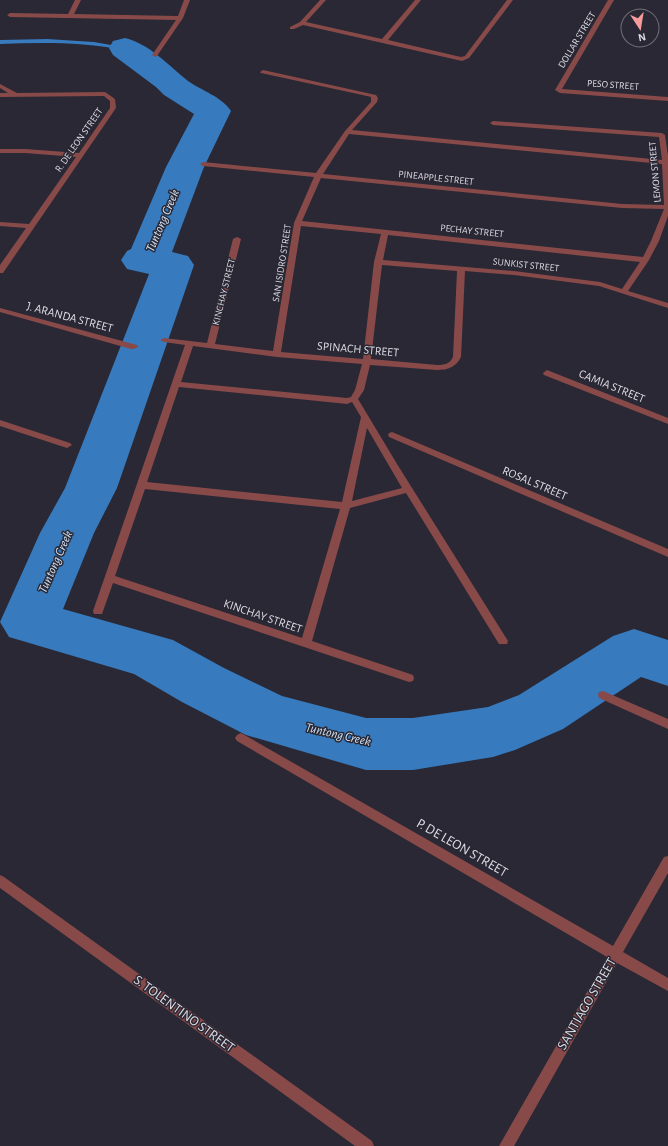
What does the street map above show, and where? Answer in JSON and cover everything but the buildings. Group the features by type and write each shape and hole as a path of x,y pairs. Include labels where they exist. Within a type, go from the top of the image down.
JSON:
{"street":[{"path":"70,16 78,0"},
{"path":"155,55 180,18 187,0"},
{"path":"292,28 302,23 322,0"},
{"path":"384,41 418,0"},
{"path":"302,23 462,59 467,57 510,0"},
{"name":"DOLLAR STREET","path":"558,88 611,0"},
{"path":"10,15 180,18"},
{"name":"SAN ISIDRO STREET","path":"263,72 374,96 375,98 374,102 347,132 318,176 298,223 277,354"},
{"path":"0,86 17,95"},
{"name":"PESO STREET","path":"558,88 560,91 668,99"},
{"name":"R. DE LEON STREET","path":"0,271 113,108 113,100 105,94 17,95"},
{"path":"0,95 17,95"},
{"name":"LEMON STREET","path":"493,123 662,135 668,207 655,241 645,260 624,291"},
{"path":"347,132 665,162"},
{"path":"0,151 25,151 80,155"},
{"name":"PINEAPPLE STREET","path":"203,164 622,206 668,207"},
{"name":"PECHAY STREET","path":"298,223 645,260"},
{"path":"0,224 31,226"},
{"path":"175,384 347,401 354,399 358,395 367,361 378,262 385,232"},
{"name":"KINCHAY STREET","path":"210,346 237,239"},
{"name":"SUNKIST STREET","path":"378,262 514,273 600,284 668,306"},
{"name":"SPINACH STREET","path":"164,340 277,354 439,368 453,364 457,357 461,268"},
{"name":"J. ARANDA STREET","path":"0,310 134,347"},
{"path":"98,611 190,343"},
{"name":"CAMIA STREET","path":"547,373 668,421"},
{"path":"354,399 503,641"},
{"path":"306,644 346,506 365,417"},
{"path":"0,423 68,445"},
{"name":"ROSAL STREET","path":"392,434 668,553"},
{"path":"141,486 346,506 409,489"},
{"name":"KINCHAY STREET","path":"110,578 409,678"},
{"path":"603,695 668,724"},
{"name":"P. DE LEON STREET","path":"242,738 668,985"},
{"name":"SANTIAGO STREET","path":"506,1146 668,861"},
{"name":"S. TOLENTINO STREET","path":"0,881 367,1146"}],"waterway":[{"name":"Tuntong Creek","path":"0,42 63,41 94,43 125,48"},
{"name":"Tuntong Creek","path":"125,48 168,80 176,88 213,111 185,167 149,257 142,260 173,265 91,488 67,533 29,622 152,656 203,685 268,717 366,744 413,744 493,732 541,712 634,652 668,663"}]}
